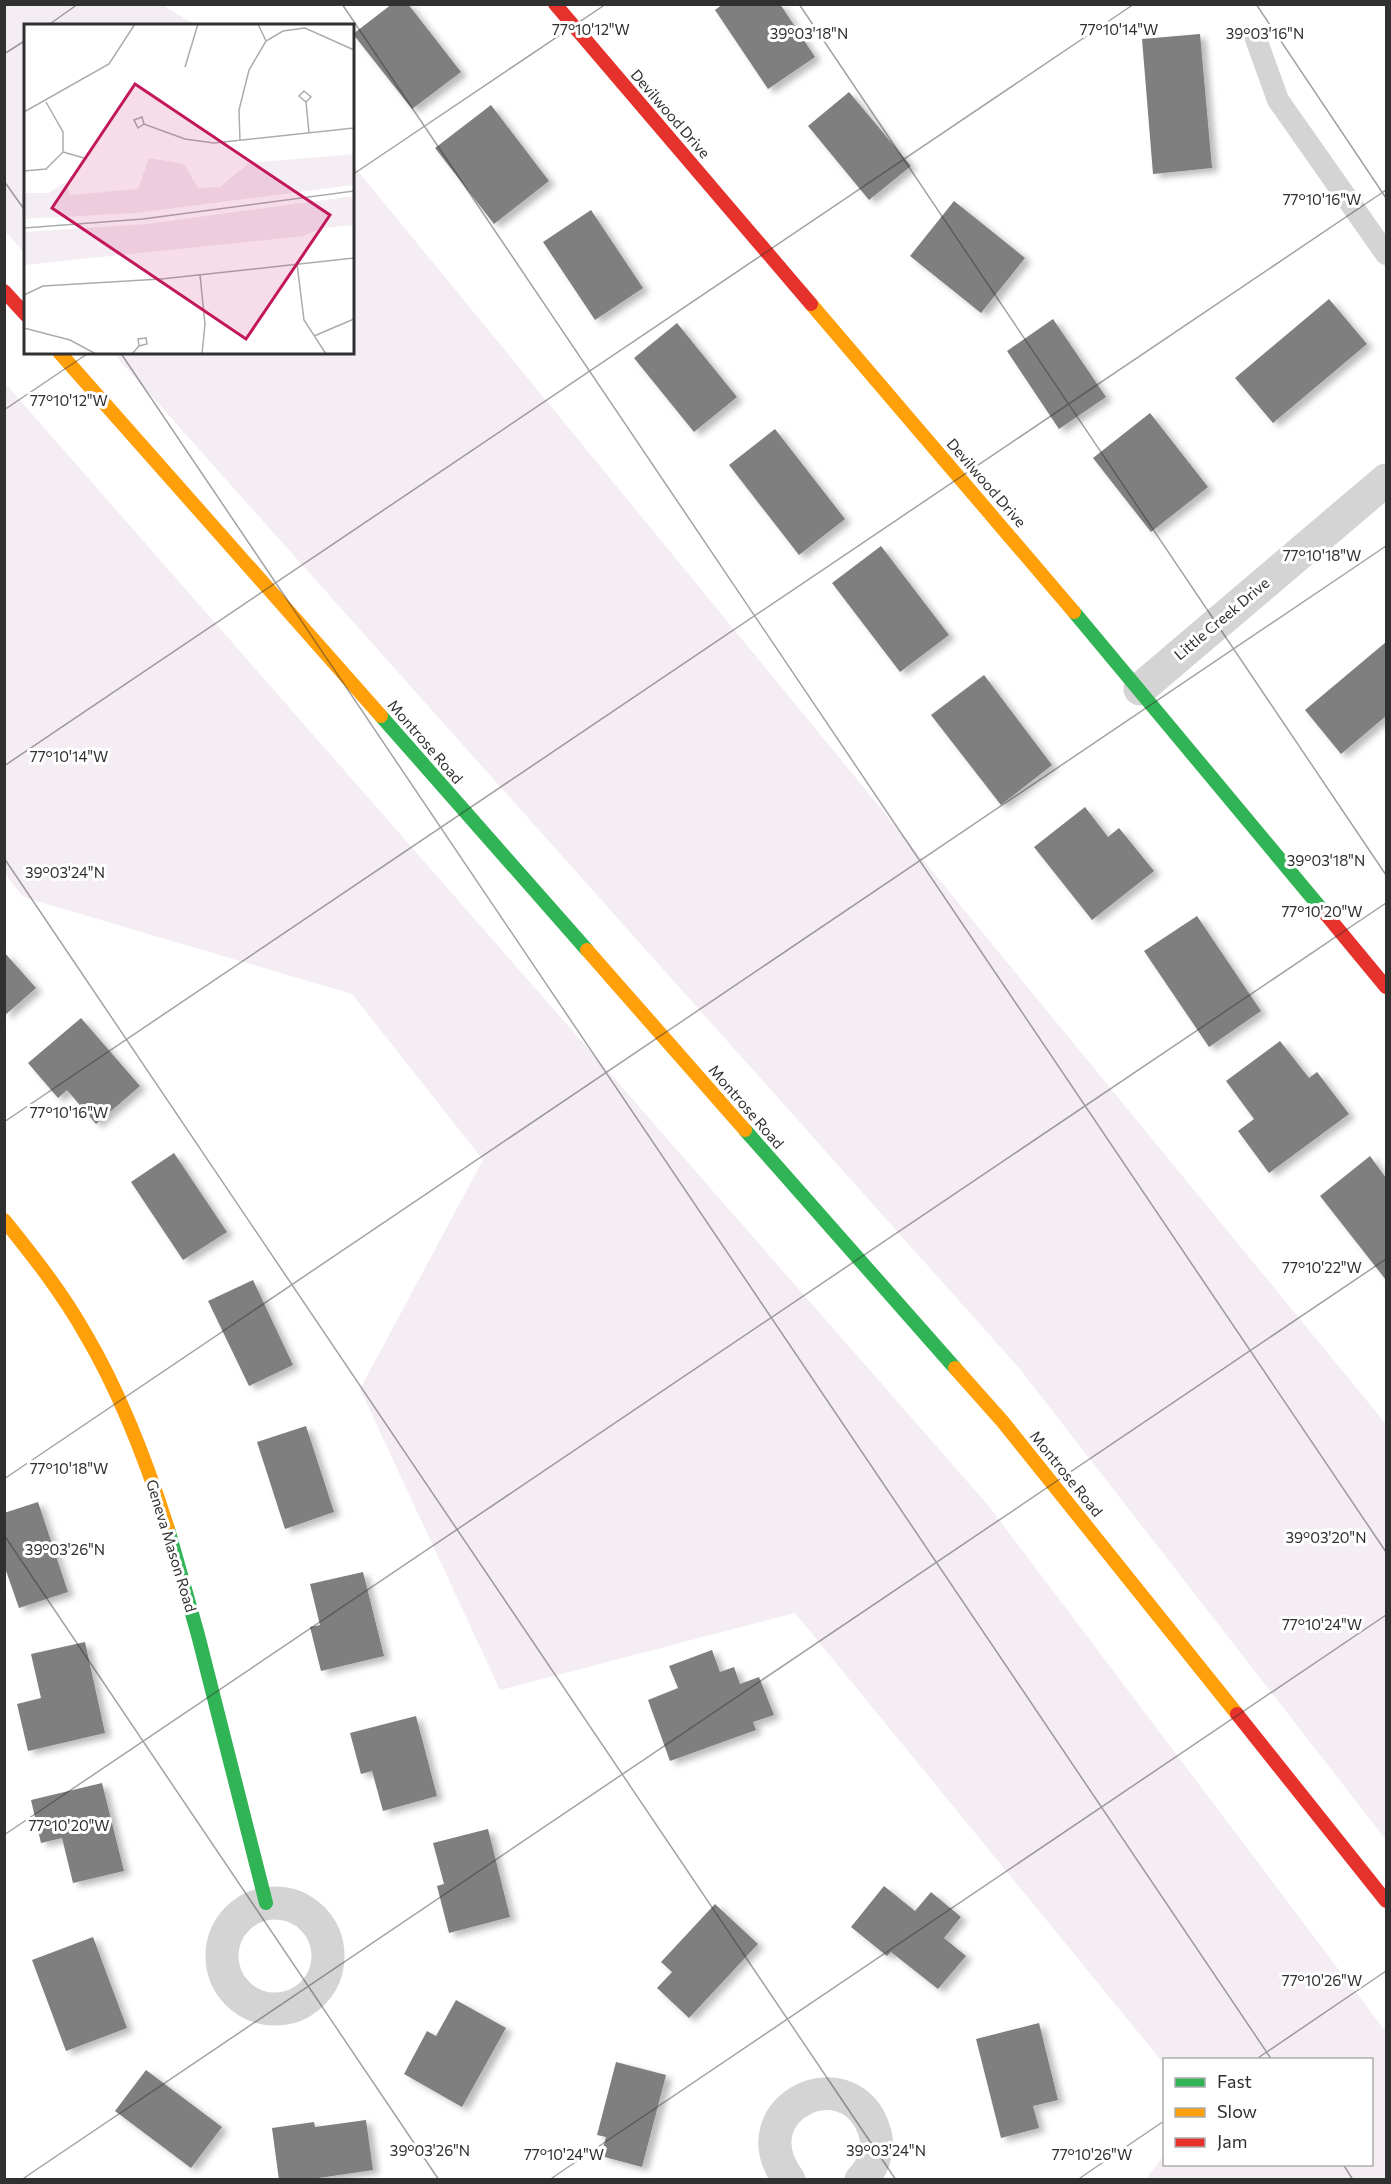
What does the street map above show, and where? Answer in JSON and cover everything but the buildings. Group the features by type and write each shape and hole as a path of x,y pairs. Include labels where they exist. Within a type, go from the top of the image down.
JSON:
{"main road":[{"name":"Devilwood Drive","path":"555,4 1140,689 1386,987"},
{"path":"4,291 24,313"},
{"name":"Montrose Road","path":"61,354 1003,1422 1386,1901"},
{"name":"Geneva Mason Road","path":"4,1220 43,1268 87,1337 125,1412 164,1511 186,1587 266,1903"}],"street":[{"name":"Little Creek Drive","path":"1140,689 1386,480"},
{"path":"789,2180 779,2166 774,2149 776,2131 783,2115 796,2102 804,2098 829,2093 847,2097 861,2108 872,2122 877,2139 875,2157 861,2180"}],"lane":[{"path":"1256,39 1278,100 1386,254"}],"shaded area":[{"path":"4,5 163,5 193,24 24,24 24,253 5,231"},
{"path":"354,166 1386,1424 1386,1840 1019,1368 114,354 354,354"},
{"path":"5,383 988,1505 1386,2032 1386,2179 1146,2179 1163,2156 1163,2166 1373,2166 1373,2058 1163,2058 1163,2063 795,1613 500,1690 360,1389 483,1160 352,994 23,897 5,874"}],"traffic: fast":[{"path":"1074,612 1324,912"},
{"path":"381,716 587,950"},
{"path":"745,1130 955,1368"},
{"path":"168,1529 198,1635 266,1903"}],"traffic: slow":[{"path":"811,304 1074,612"},
{"path":"61,354 381,716"},
{"path":"587,950 745,1130"},
{"path":"4,1220 58,1290 99,1358 133,1430 168,1529"},
{"path":"955,1368 1003,1422 1237,1714"}],"traffic: jam":[{"path":"555,4 811,304"},
{"path":"4,291 24,313"},
{"path":"1324,912 1386,987"},
{"path":"1237,1714 1386,1901"}]}
